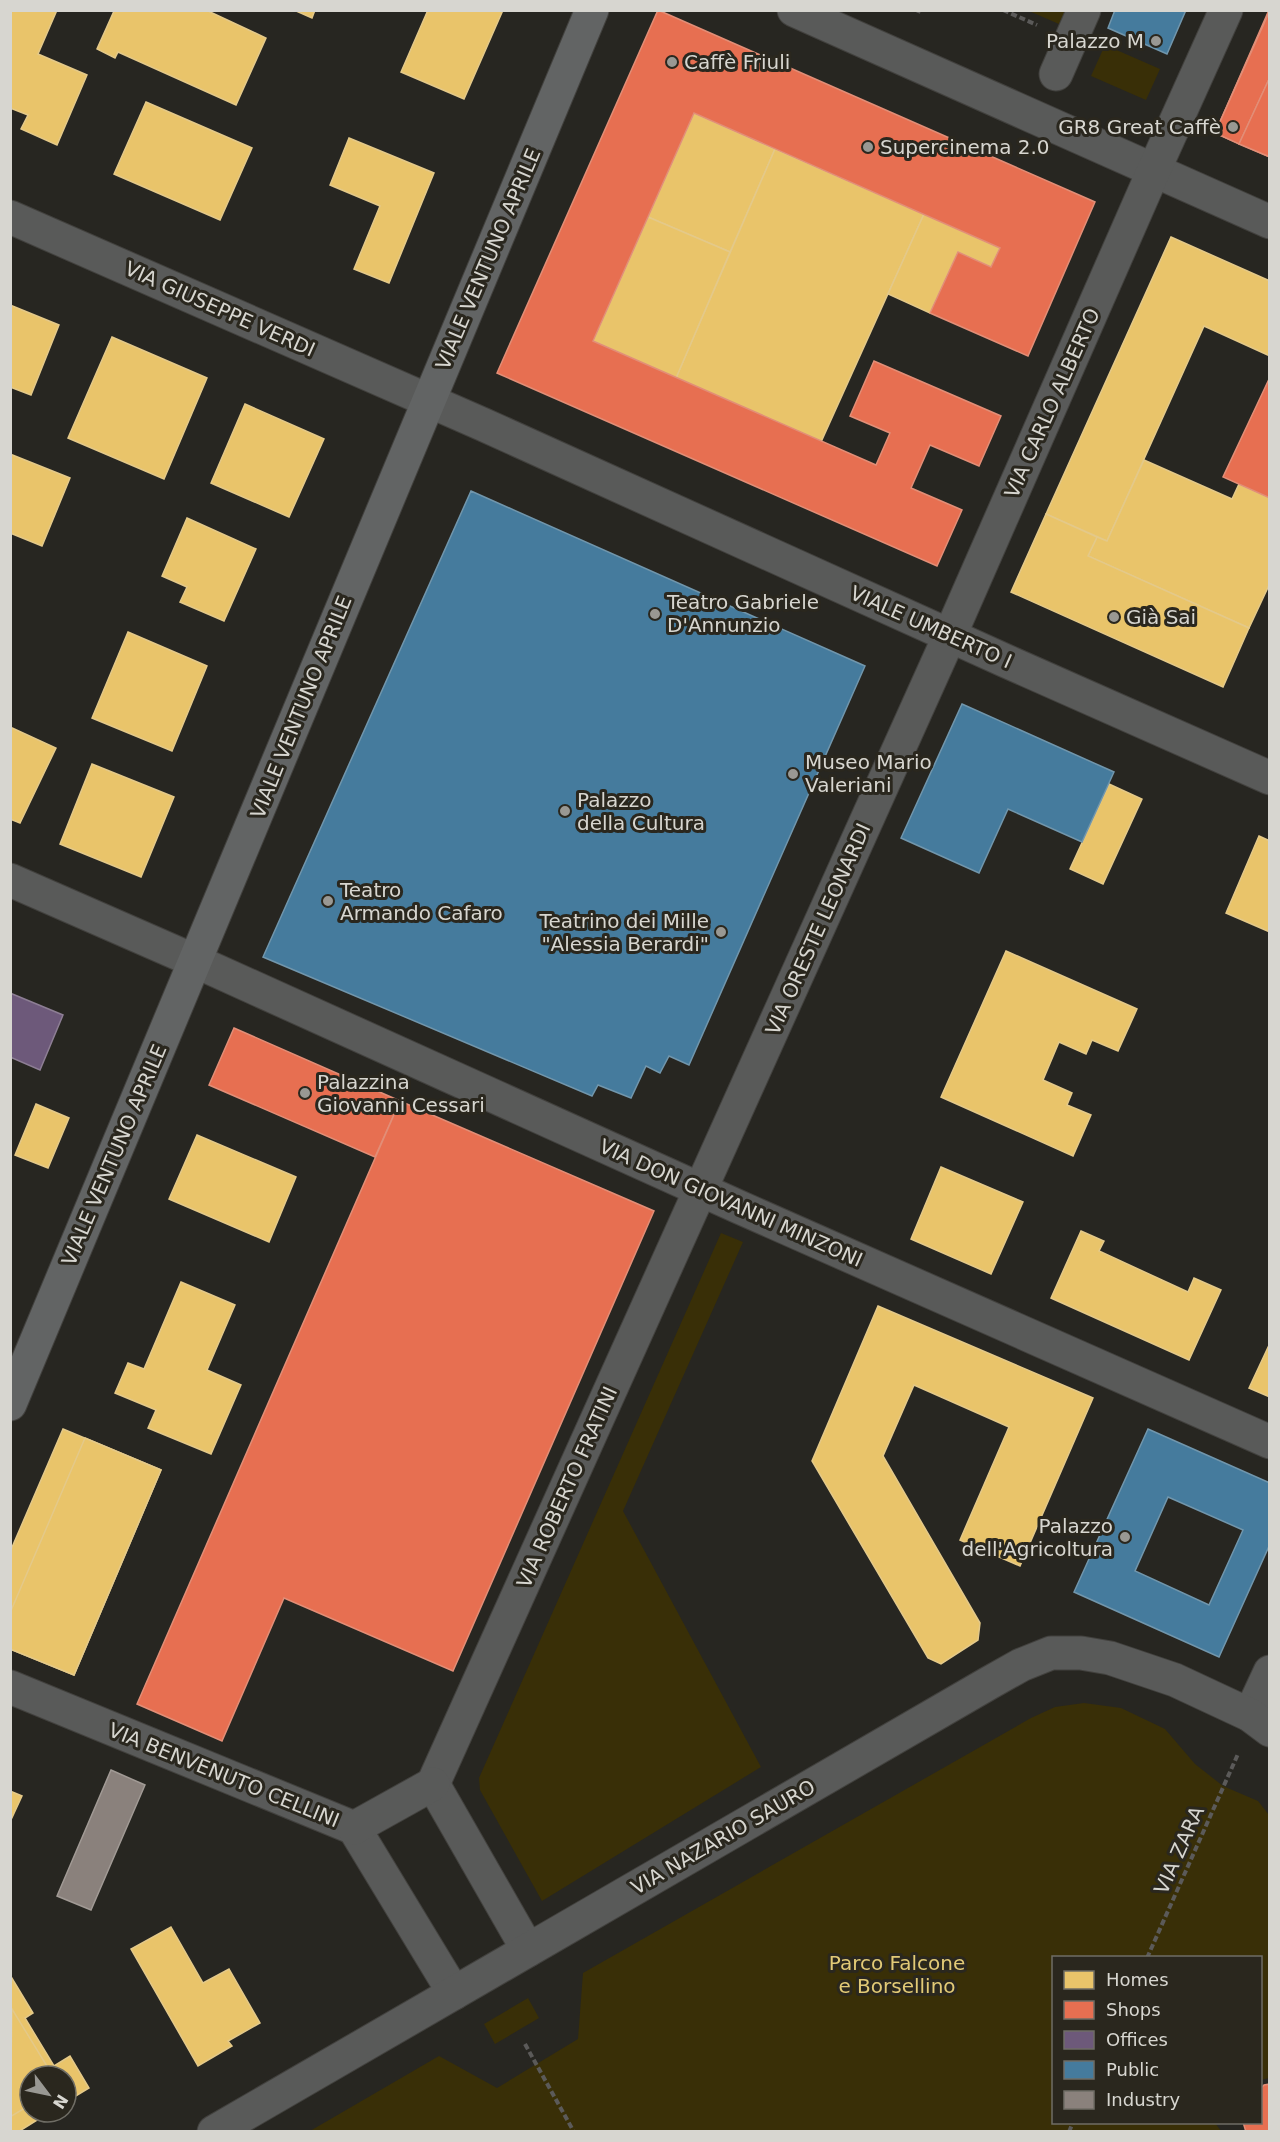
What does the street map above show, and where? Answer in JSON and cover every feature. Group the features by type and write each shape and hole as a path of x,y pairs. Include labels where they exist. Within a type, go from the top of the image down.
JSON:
{"main road":[{"name":"VIALE VENTUNO APRILE","path":"11,1402 592,10"}],"street":[{"path":"794,10 1269,222"},
{"path":"1056,74 1084,10"},
{"name":"VIA CARLO ALBERTO","path":"950,636 1226,10"},
{"name":"VIA GIUSEPPE VERDI","path":"10,217 429,401"},
{"name":"VIALE UMBERTO I","path":"429,401 1269,778"},
{"name":"VIA ORESTE LEONARDI","path":"701,1190 950,636"},
{"name":"VIA DON GIOVANNI MINZONI","path":"10,880 1269,1442"},
{"name":"VIA ROBERTO FRATINI","path":"433,1784 701,1190"},
{"name":"VIA NAZARIO SAURO","path":"214,2132 989,1683 1021,1665 1051,1653 1081,1653 1110,1658 1175,1680 1260,1722"},
{"path":"1260,1722 1269,1672"},
{"name":"VIA BENVENUTO CELLINI","path":"10,1687 354,1828 433,1784"},
{"path":"433,1784 528,1950"},
{"path":"354,1828 454,1993"}],"path":[{"name":"VIA ZARA","path":"1148,1956 1238,1754"},
{"path":"525,2044 574,2132"}],"green space":[{"path":"1029,11 1065,11 1059,24"},
{"path":"1105,45 1160,69 1146,100 1091,76"},
{"path":"721,1233 743,1242 623,1511 761,1767 542,1901 480,1790 479,1778"},
{"name":"Parco Falcone e Borsellino","path":"1084,1703 1121,1708 1165,1729 1195,1764 1223,1786 1258,1801 1269,1815 1269,2078 1262,2080 1262,1956 1052,1956 1052,2124 1216,2124 1221,2131 310,2131 439,2056 497,2088 578,2039 583,1973 1031,1718 1055,1707"},
{"path":"528,1998 539,2018 495,2044 484,2024"}],"building: Homes":[{"path":"10,10 57,10 38,54 87,75 57,145 21,129 28,115 10,108"},
{"path":"112,10 206,10 266,38 236,105 118,52 115,58 97,49 114,11"},
{"path":"294,10 315,10 312,18"},
{"path":"428,10 503,10 464,99 401,72"},
{"path":"146,102 252,148 220,220 114,174"},
{"path":"694,113 775,149 730,252 648,217"},
{"path":"349,138 434,173 389,283 354,269 380,206 330,185"},
{"path":"775,149 924,214 821,442 676,378"},
{"path":"924,214 1000,248 991,267 958,252 930,313 888,294"},
{"path":"648,217 730,252 676,378 593,341"},
{"path":"1171,237 1270,281 1270,356 1204,326 1107,541 1046,514"},
{"path":"10,305 59,325 31,395 10,387"},
{"path":"112,337 207,378 164,479 68,438"},
{"path":"245,404 324,439 289,517 211,483"},
{"path":"10,454 70,478 42,546 10,533"},
{"path":"1144,460 1232,499 1239,484 1270,498 1270,583 1249,628 1088,556 1097,537 1107,541"},
{"path":"1046,514 1097,537 1088,556 1249,628 1223,687 1011,592"},
{"path":"187,518 256,549 224,621 180,602 187,587 162,576"},
{"path":"128,632 207,666 172,751 92,718"},
{"path":"10,727 56,748 20,823 10,819"},
{"path":"92,764 174,797 141,877 60,844"},
{"path":"1109,784 1142,799 1103,884 1070,869"},
{"path":"1259,836 1270,841 1270,932 1226,913"},
{"path":"1006,951 1137,1009 1118,1051 1092,1040 1086,1054 1059,1042 1043,1080 1072,1093 1067,1105 1091,1115 1073,1156 941,1097"},
{"path":"36,1104 69,1118 48,1168 15,1155"},
{"path":"197,1135 296,1177 269,1242 169,1199"},
{"path":"941,1167 1023,1202 991,1274 911,1239"},
{"path":"1081,1231 1104,1241 1099,1251 1188,1292 1194,1278 1221,1290 1189,1360 1051,1298"},
{"path":"181,1282 235,1305 207,1370 241,1385 211,1454 148,1428 156,1410 115,1393 128,1363 144,1369"},
{"path":"878,1306 1093,1398 1020,1566 960,1540 1009,1427 914,1385 883,1456 980,1623 978,1640 941,1664 928,1658 812,1461"},
{"path":"1270,1343 1270,1397 1249,1388"},
{"path":"63,1429 161,1470 74,1675 10,1649 10,1552"},
{"path":"85,1438 161,1470 74,1675 10,1649 10,1613"},
{"path":"10,1791 22,1796 10,1822"},
{"path":"171,1927 203,1983 229,1969 260,2023 228,2041 232,2046 198,2066 131,1949"},
{"path":"10,1975 33,2013 25,2018 53,2064 18,2064 18,2124 31,2124 18,2132 10,2132"},
{"path":"12,2009 46,2064 18,2064 18,2112 10,2117"},
{"path":"70,2056 75,2064 57,2064"},
{"path":"78,2069 89,2088 78,2095"}],"building: Shops":[{"path":"658,10 1095,202 1028,356 930,313 958,252 991,267 1000,248 694,113 593,341 876,465 890,433 850,416 874,361 1001,416 979,466 930,445 911,488 962,510 937,566 497,373"},
{"path":"1270,10 1270,157 1215,133"},
{"path":"1270,10 1270,77 1239,144 1215,133"},
{"path":"1270,77 1270,157 1239,144"},
{"path":"1270,377 1270,498 1223,477"},
{"name":"Palazzina Giovanni Cessari","path":"234,1028 400,1101 375,1157 209,1085"},
{"path":"400,1101 654,1211 453,1671 284,1598 222,1741 137,1704"},
{"path":"1270,2084 1270,2132 1246,2132 1244,2124 1262,2124 1262,2087"}],"building: Offices":[{"path":"10,993 63,1015 40,1070 10,1057"}],"building: Public":[{"name":"Palazzo M","path":"1115,10 1186,10 1167,54 1108,28"},
{"name":"Palazzo della Cultura","path":"471,491 865,666 689,1065 669,1056 660,1073 646,1066 631,1098 598,1085 592,1096 263,957"},
{"path":"962,704 1114,772 1082,842 1008,809 979,873 901,838"},
{"name":"Palazzo dell'Agricoltura","path":"1148,1429 1270,1483 1270,1544 1219,1657 1074,1592","holes":["1168,1497 1243,1530 1209,1605 1135,1571"]}],"building: Industry":[{"path":"111,1770 145,1785 91,1910 57,1896"}],"place":[{"name":"Palazzo M","path":"1156,41"},
{"name":"Caffè Friuli","path":"672,62"},
{"name":"GR8 Great Caffè","path":"1233,127"},
{"name":"Supercinema 2.0","path":"868,147"},
{"name":"Teatro Gabriele D'Annunzio","path":"655,614"},
{"name":"Già Sai","path":"1114,617"},
{"name":"Museo Mario Valeriani","path":"793,774"},
{"name":"Palazzo della Cultura","path":"565,811"},
{"name":"Teatro Armando Cafaro","path":"328,901"},
{"name":"Teatrino dei Mille \"Alessia Berardi\"","path":"721,932"},
{"name":"Palazzina Giovanni Cessari","path":"305,1093"},
{"name":"Palazzo dell'Agricoltura","path":"1125,1537"}]}
